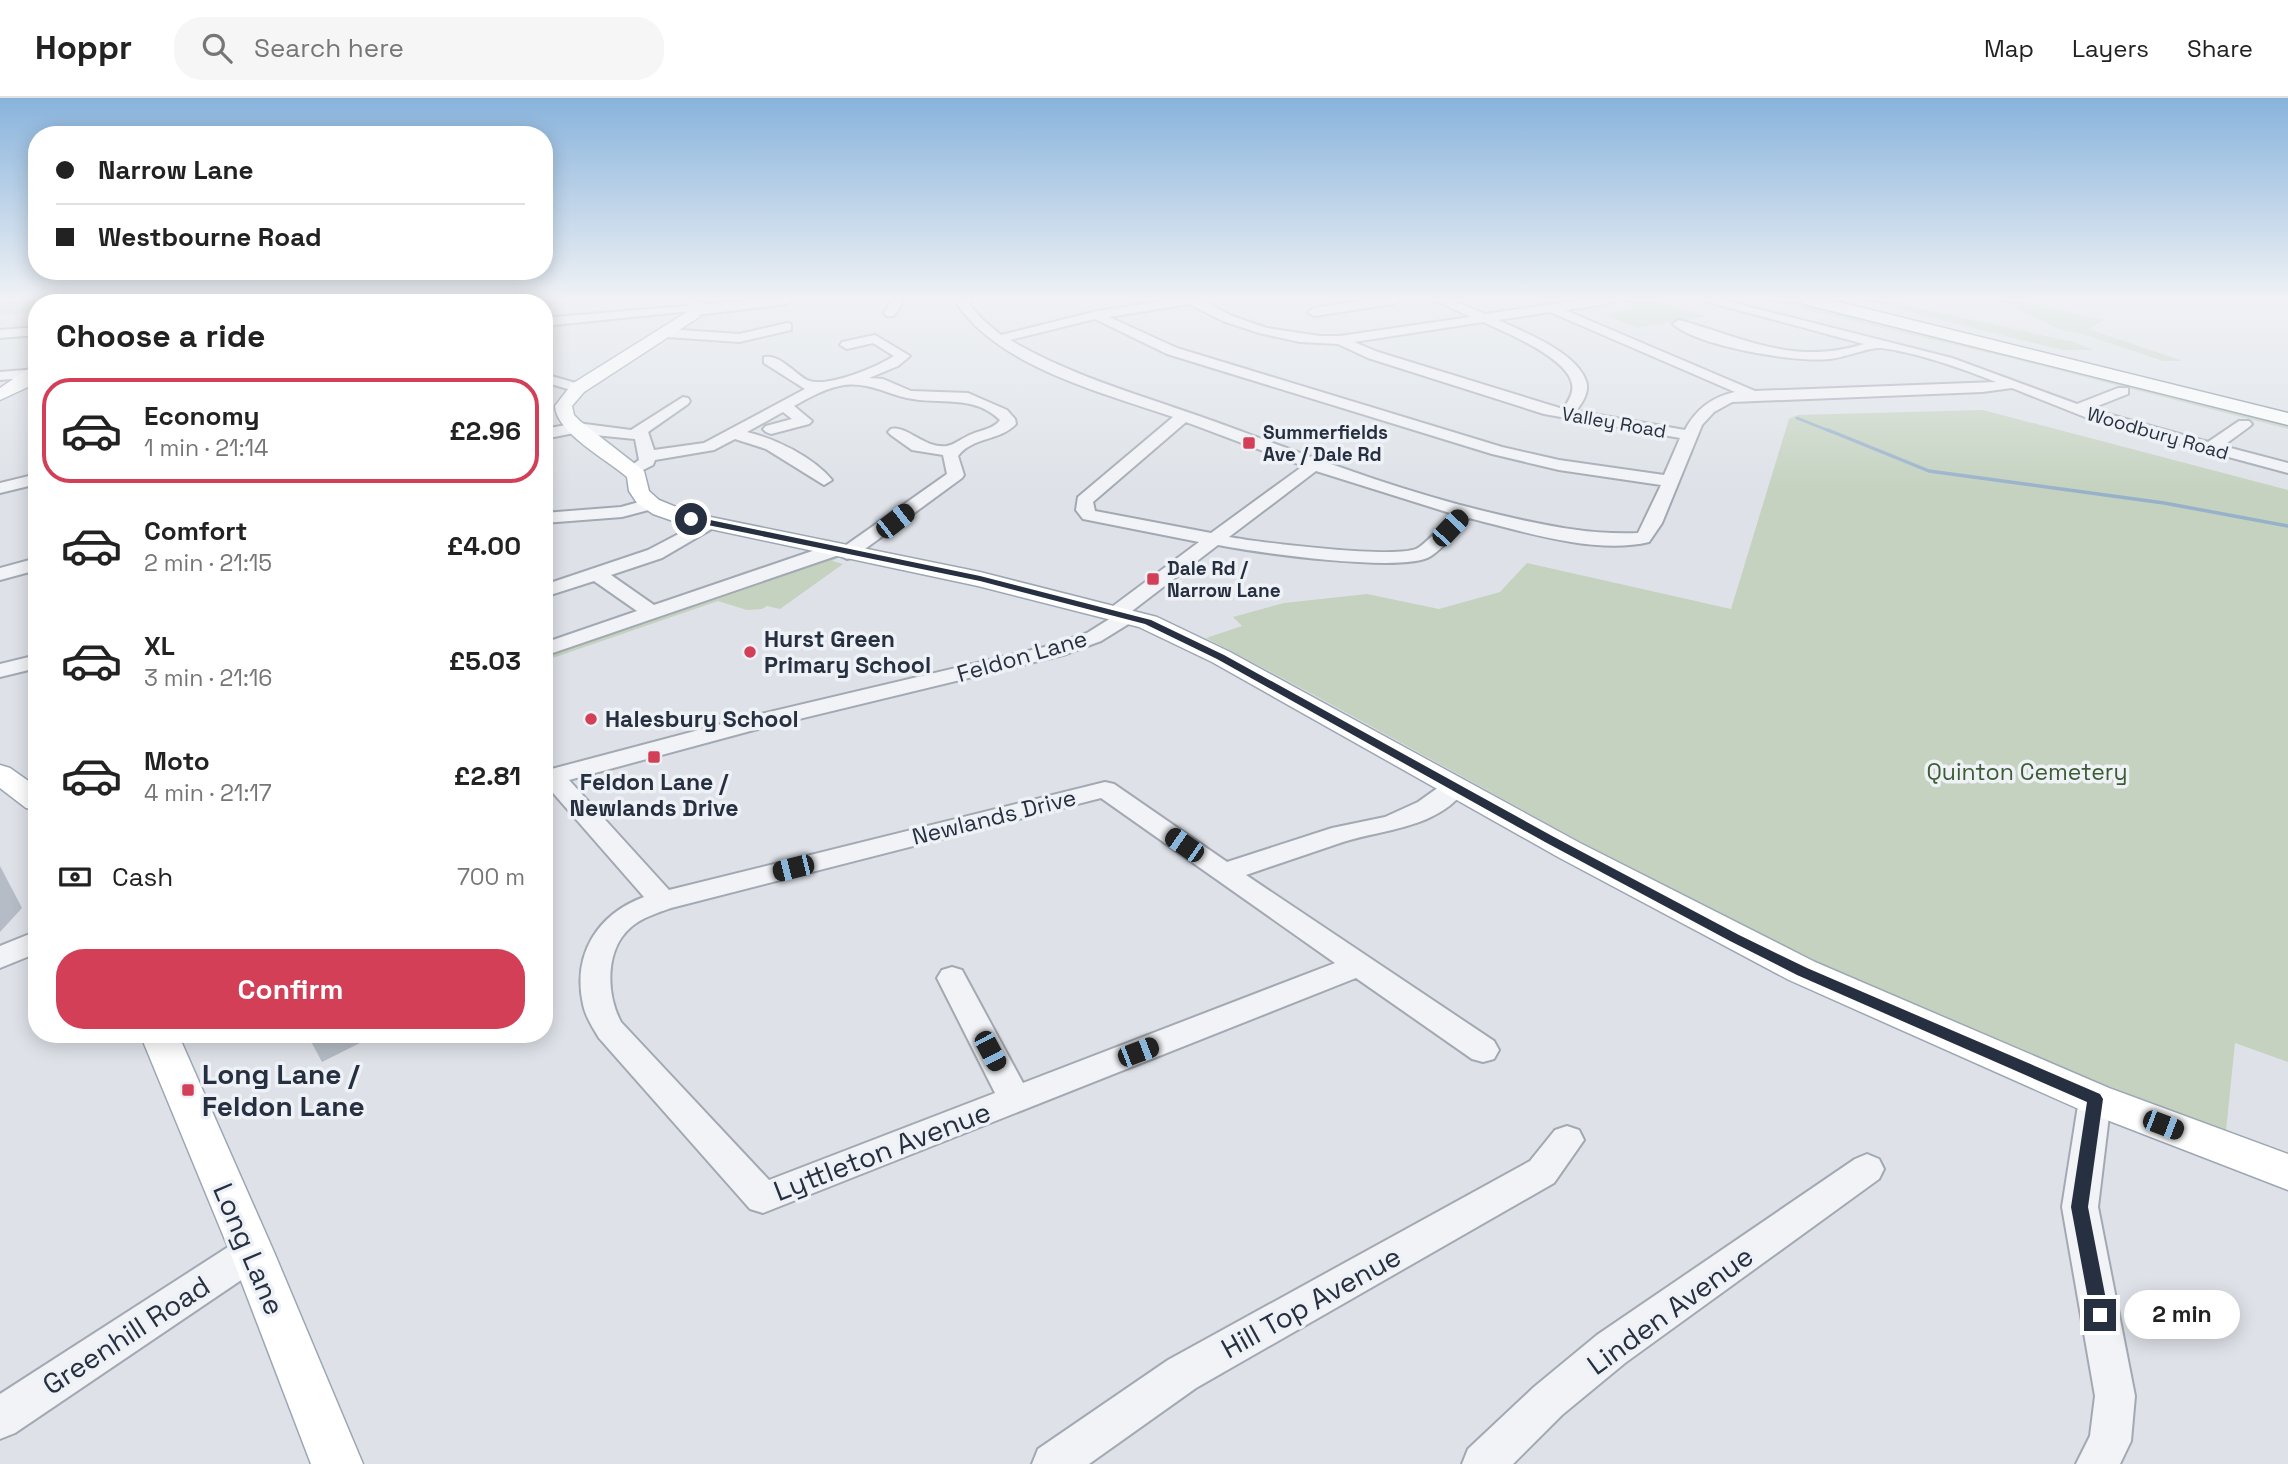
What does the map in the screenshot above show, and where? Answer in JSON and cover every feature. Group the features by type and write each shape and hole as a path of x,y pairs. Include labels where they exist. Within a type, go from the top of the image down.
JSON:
{"highway":[{"path":"2066,364 2288,419"},
{"path":"2095,364 2288,411"}],"main road":[{"path":"559,385 600,375 618,364"},
{"path":"559,385 600,375"},
{"path":"0,395 28,377"},
{"path":"559,385 567,419 578,429 640,463 637,474 639,491 650,504 674,514 709,523 980,579 1148,622 1221,657 1455,787 1791,966 2095,1099 2288,1172"},
{"path":"0,774 28,794"},
{"name":"Long Lane","path":"163,1043 252,1252 337,1464"}],"street":[{"path":"774,364 802,383 817,388"},
{"path":"859,380 868,372 892,364"},
{"path":"1047,364 1315,464 1465,512 1584,537 1618,541 1643,538 1654,526 1690,435 1709,410 1724,399 1752,395 1982,388 2012,384"},
{"path":"1214,364 1498,451 1559,465 1670,481"},
{"name":"Valley Road","path":"1401,364 1566,415 1690,435"},
{"path":"1566,415 1579,393 1579,379 1569,364"},
{"path":"1679,364 1752,395"},
{"name":"Woodbury Road","path":"1955,364 2075,410 2288,468"},
{"path":"0,376 28,373"},
{"path":"553,433 578,429 642,435 640,463 708,447 817,388 859,380 885,383 902,393 962,396 1002,413 1008,419 1008,424 998,431 951,451 918,447 902,430 877,436"},
{"path":"2075,410 2124,394"},
{"path":"636,433 682,401"},
{"path":"771,429 804,421 786,407"},
{"path":"1183,416 1084,501 1085,510 1090,515 1244,545 1404,557 1423,553 1465,512"},
{"path":"2210,448 2247,426"},
{"path":"735,434 758,438 778,448 824,480"},
{"path":"553,646 841,552 895,521 956,475 951,451"},
{"name":"Feldon Lane","path":"553,776 760,721 1056,651 1094,637 1315,464"},
{"path":"0,488 28,481"},
{"path":"553,517 622,512 650,504"},
{"path":"553,588 655,554 709,523"},
{"path":"0,574 28,566"},
{"path":"596,573 652,612"},
{"path":"0,671 28,663"},
{"path":"553,782 663,901"},
{"path":"1224,873 1341,834 1392,824 1427,808 1455,787"},
{"name":"Newlands Drive","path":"663,901 1105,789 1224,873"},
{"path":"1224,873 1483,1050"},
{"name":"Lyttleton Avenue","path":"663,901 624,917 611,930 602,947 599,962 598,1006 610,1030 763,1198 1360,965"},
{"path":"0,958 28,945"},
{"name":"Lyttleton Avenue","path":"952,978 1015,1100"},
{"path":"2095,1099 2080,1207 2115,1396 2110,1441 2097,1464"},
{"name":"Hill Top Avenue","path":"1053,1464 1182,1374 1542,1172 1566,1140"},
{"name":"Linden Avenue","path":"1483,1464 1548,1401 1611,1349 1867,1169"},
{"name":"Greenhill Road","path":"0,1418 252,1252"}],"green space":[{"path":"2033,364 2050,364 2288,423 2288,429"},
{"name":"Quinton Cemetery","path":"1983,410 2288,490 2288,1062 2235,1043 2226,1131 1951,1023 1789,950 1642,875 1206,638 1242,626 1233,617 1284,603 1367,594 1439,609 1500,592 1527,563 1731,609 1789,419 1798,415"},
{"path":"829,557 838,558 832,561 843,564 780,609 767,606 747,610 718,601 553,658 553,650"}],"building":[{"path":"0,866 22,908 0,932"},
{"path":"312,1043 360,1043 322,1062"}],"waterway":[{"path":"1797,418 1832,432"},
{"path":"1828,430 1929,471 2164,503 2288,526"}],"place":[{"name":"Summerfields Ave / Dale Rd","path":"1249,443"},
{"name":"Dale Rd / Narrow Lane","path":"1153,579"},
{"name":"Hurst Green Primary School","path":"750,652"},
{"name":"Halesbury School","path":"591,719"},
{"name":"Feldon Lane / Newlands Drive","path":"654,757"},
{"name":"Long Lane / Feldon Lane","path":"188,1090"}],"route":[{"path":"691,519 980,579 1148,622 1221,657 1549,840 1735,938 1927,1027 2095,1099 2080,1207 2100,1315"}]}
